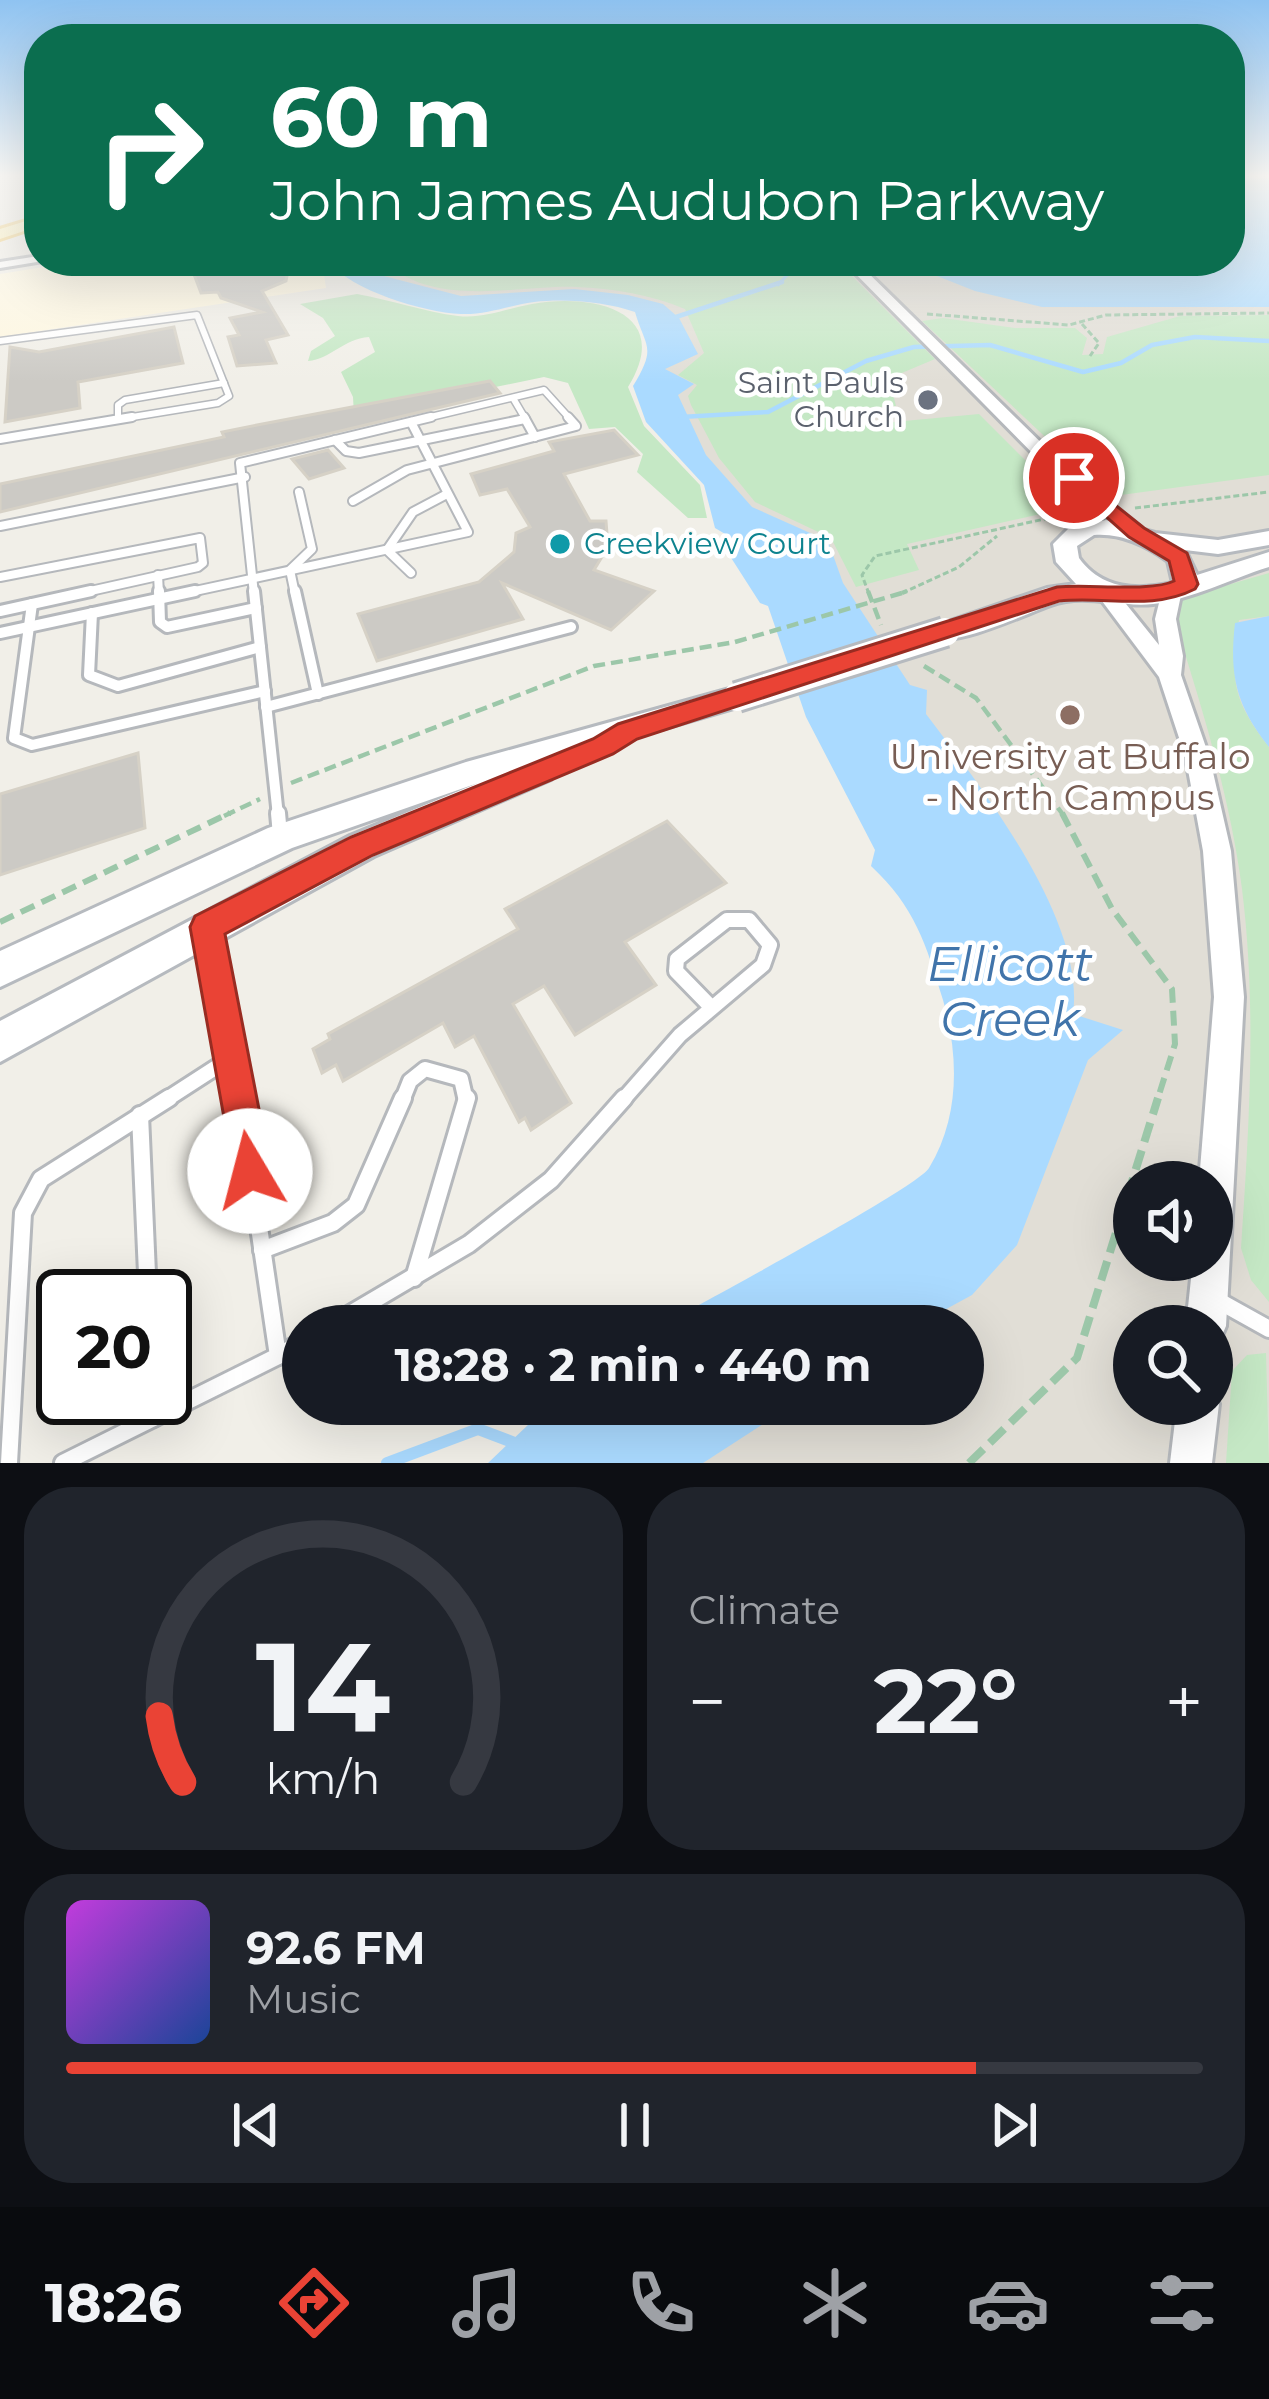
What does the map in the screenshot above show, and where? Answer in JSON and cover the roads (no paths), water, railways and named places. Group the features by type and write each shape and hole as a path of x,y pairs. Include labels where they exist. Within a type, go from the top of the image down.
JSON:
{"main road":[{"path":"993,614 1064,552 1079,521 1218,547 1269,538"},
{"path":"1144,536 1180,558 1179,590"},
{"path":"1064,552 1078,574 1103,590"},
{"path":"0,969 280,838 508,761 595,735 628,731 1057,594 1103,590 1143,598 1269,559"},
{"path":"0,1042 362,846 603,747 628,731"}],"street":[{"path":"864,276 1061,472 1144,536"},
{"path":"1061,472 1084,505 1079,521"},
{"path":"1103,590 1170,675 1198,759 1223,911 1229,997 1226,1096 1210,1285"},
{"path":"1170,675 1174,664 1162,620 1179,590"},
{"path":"1192,1463 1196,1425"}],"lane":[{"path":"0,340 197,315 229,396 218,403 0,439"},
{"path":"118,419 118,405 125,400 224,383"},
{"path":"280,838 240,463 550,391 576,426 430,464 380,483 353,500"},
{"path":"513,398 535,436"},
{"path":"335,440 346,451 358,453 524,418"},
{"path":"0,634 468,532 411,422"},
{"path":"0,526 245,477"},
{"path":"290,570 312,549 299,492"},
{"path":"387,550 413,512 447,494"},
{"path":"0,578 200,538 203,563 0,611"},
{"path":"387,550 411,573"},
{"path":"290,570 318,694"},
{"path":"158,575 160,622 167,628 256,608"},
{"path":"32,604 33,626 14,738 32,745 265,692"},
{"path":"92,613 89,675 103,683 118,686 260,647"},
{"path":"266,706 571,627"},
{"path":"367,1305 507,1218 551,1180 680,1035 763,965 770,945 749,920 727,920 677,959 676,971 712,1008"},
{"path":"207,927 278,1356"},
{"path":"9,1463 23,1213 40,1179 232,1057"},
{"path":"262,1250 333,1223 356,1205 410,1081 425,1069 461,1079 466,1097 414,1278"},
{"path":"140,1115 147,1269"},
{"path":"1210,1285 1269,1329"},
{"path":"192,1391 282,1354"},
{"path":"63,1463 124,1425"}],"water":[{"path":"1245,245 1269,245 1269,307 1042,307 975,291 937,276 1245,276"},
{"name":"Ellicott Creek","path":"345,276 384,276 461,296 574,289 663,304 679,318 698,354 665,369 694,384 678,395 706,455 752,507 828,541 843,583 910,685 927,690 926,714 1000,816 1047,897 1073,977 1073,1014 1123,1030 1088,1060 1017,1245 972,1295 954,1305 699,1305 849,1221 929,1168 947,1128 954,1086 952,1043 937,980 909,912 871,866 875,850 806,717 768,606 760,603 728,553 732,538 715,528 704,485 646,422 633,386 647,355 635,312 559,300 461,314 408,304"},
{"path":"1269,616 1269,747 1242,703 1233,659 1235,623"},
{"path":"528,1425 762,1425 703,1463 488,1463"}],"waterway":[{"path":"780,283 786,276"},
{"path":"670,319 780,283"},
{"path":"681,417 768,412 866,361 914,347 990,345 1083,372 1121,363 1152,345 1195,337 1269,341"},
{"path":"387,1463 478,1429 520,1445"}],"place":[{"name":"Saint Pauls Church","path":"928,400"},
{"name":"Creekview Court","path":"560,544"},
{"name":"University at Buffalo - North Campus","path":"1070,715"}]}
